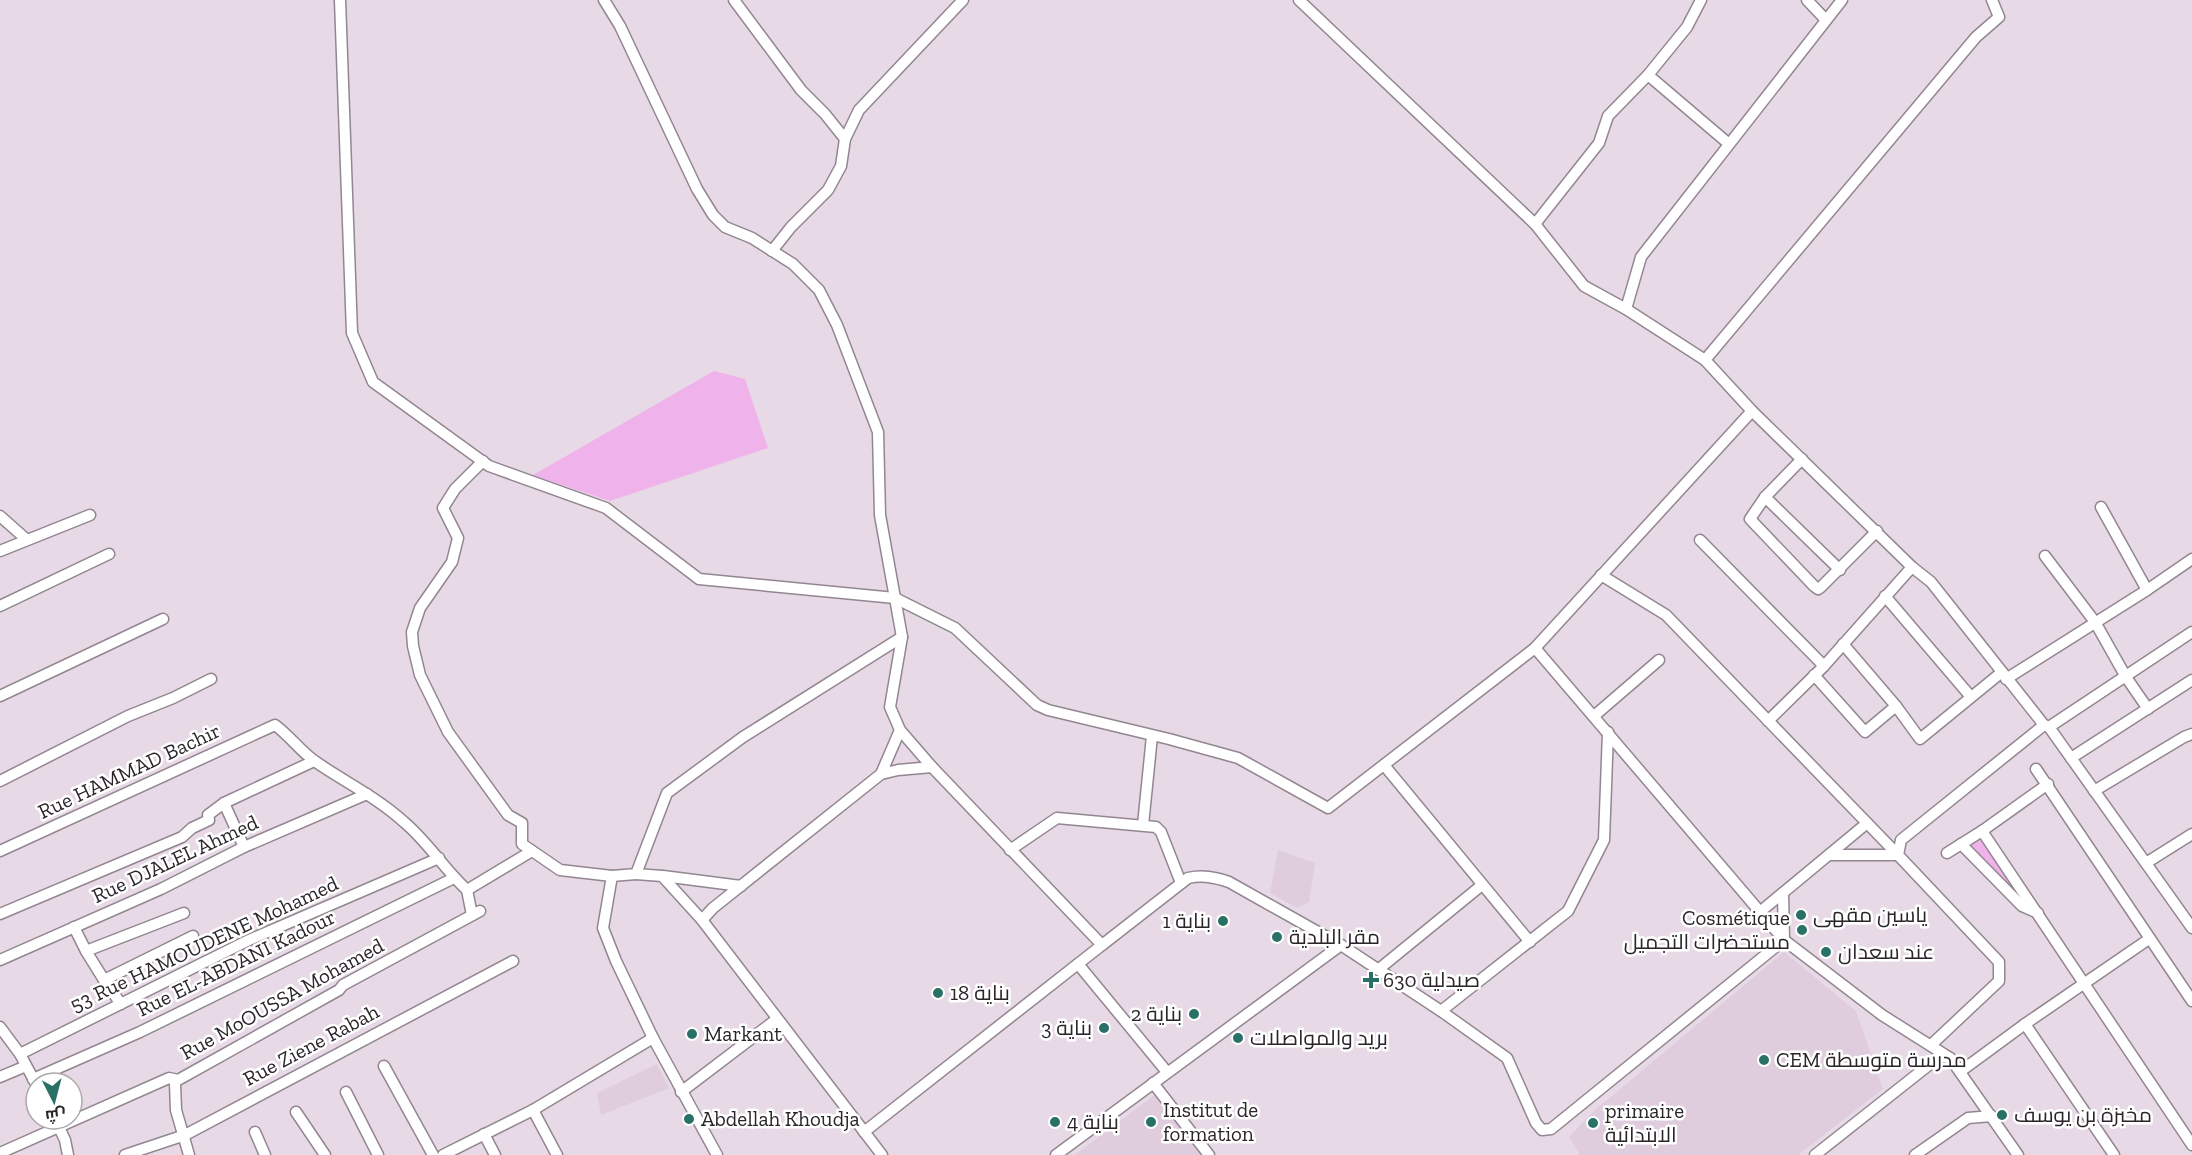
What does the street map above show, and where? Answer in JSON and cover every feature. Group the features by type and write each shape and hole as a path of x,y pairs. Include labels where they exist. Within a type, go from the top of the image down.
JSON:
{"street":[{"path":"340,0 352,333 373,382 489,466 606,508 699,579 895,598 954,628 1037,705 1048,710 1238,758 1328,808 1535,648 1752,411"},
{"path":"604,0 620,26 697,189 713,215 725,227 752,238 793,264 819,290 837,325 878,432 880,515 902,637 891,707 900,730 932,767 1102,945"},
{"path":"734,0 801,90 825,114 845,139"},
{"path":"772,251 791,227 828,190 841,166 845,139 860,110 963,0"},
{"path":"1299,0 1535,224 1584,286 1626,309 1705,360 1752,411 1912,567 1931,582 2047,726 2192,928"},
{"path":"1535,224 1599,143 1608,116 1648,75 1687,27 1701,0"},
{"path":"1807,0 1826,20"},
{"path":"1626,309 1641,257 1842,0"},
{"path":"1705,360 1976,37 1998,17 1992,0"},
{"path":"1648,75 1729,144"},
{"path":"1802,459 1765,497 1750,519 1814,586 1818,589 1821,587 1877,531"},
{"path":"483,461 455,489 442,508 458,538 452,562 420,609 411,632 420,675 448,732 508,815 522,823 522,844 560,870 612,876 636,874 662,876 741,886"},
{"path":"1765,497 1840,570"},
{"path":"2101,507 2147,590"},
{"path":"0,551 90,515"},
{"path":"0,516 26,539"},
{"path":"1700,540 1824,666"},
{"path":"0,606 110,554"},
{"path":"2045,556 2095,622 2126,677 2148,709"},
{"path":"1843,644 1896,706 1920,739 1971,697 2004,675 2147,590 2192,559"},
{"path":"1768,722 1824,666 1912,567"},
{"path":"1601,575 1666,615 1999,962 1999,981 1930,1044"},
{"path":"1885,596 1971,697"},
{"path":"0,696 163,619"},
{"path":"1898,855 1901,840 2047,726 2126,677 2192,632"},
{"path":"636,874 667,793 743,736 902,637"},
{"path":"1535,648 1784,940 1882,1015 1950,1058 2018,1155"},
{"path":"1594,716 1659,660"},
{"path":"1814,675 1865,732 1896,706"},
{"path":"0,781 128,716 173,698 211,679"},
{"path":"2071,758 2192,680"},
{"name":"Rue HAMMAD Bachir","path":"0,851 275,726 314,761"},
{"path":"882,774 900,730"},
{"path":"1440,1011 1568,912 1604,840 1608,732"},
{"path":"2094,791 2192,734"},
{"path":"1143,825 1152,736"},
{"path":"0,915 182,837 192,828 209,820 208,815 224,803 314,761 367,794 404,822 467,890 532,851"},
{"path":"1384,765 1530,942"},
{"path":"702,920 713,908 882,774 932,767"},
{"path":"2037,769 2192,1001"},
{"path":"1947,853 2048,784"},
{"name":"Rue DJALEL Ahmed","path":"0,960 161,889 244,847 367,794"},
{"path":"224,803 244,847"},
{"path":"1010,850 1057,818 1143,825 1159,829 1181,883"},
{"path":"1761,911 1866,824"},
{"path":"1982,831 2192,1145"},
{"path":"2146,863 2192,834"},
{"path":"1961,844 2022,906 2038,913"},
{"path":"1829,855 1898,855"},
{"name":"53 Rue HAMOUDENE Mohamed","path":"20,1054 249,939 439,858"},
{"path":"612,876 603,928 616,961 653,1038 717,1155"},
{"path":"662,876 702,920 882,1155"},
{"path":"864,1132 1188,878 1212,876 1229,882 1341,945 1440,1011 1507,1059 1536,1123 1542,1130 1551,1129 1784,940"},
{"name":"Rue EL-ABDANI Kadour","path":"57,1071 454,878"},
{"path":"1379,969 1482,885"},
{"name":"Rue MoOUSSA Mohamed","path":"84,1112 169,1078 178,1080 339,990 343,985 476,913 467,890"},
{"path":"1784,893 1784,940"},
{"path":"86,951 184,913"},
{"path":"74,927 86,951 121,1004"},
{"path":"104,980 193,936"},
{"path":"1961,1071 2025,1023 2149,939"},
{"path":"1056,1155 1341,945"},
{"name":"Rue Ziene Rabah","path":"125,1155 183,1135 513,961"},
{"path":"1078,964 1167,1072"},
{"path":"681,1092 777,1019"},
{"path":"2025,1023 2114,1155"},
{"path":"0,1027 20,1054 29,1071"},
{"path":"443,1155 533,1110 653,1038"},
{"path":"1815,1155 1939,1057 1950,1058"},
{"path":"0,1077 26,1065"},
{"path":"384,1066 433,1155"},
{"path":"175,1083 176,1110 189,1155"},
{"path":"1153,1083 1209,1155"},
{"path":"346,1092 378,1155"},
{"path":"533,1110 557,1155"},
{"path":"296,1112 325,1155"},
{"path":"1915,1155 1968,1118 1992,1116"},
{"name":"Rue MoOUSSA Mohamed","path":"0,1153 42,1131"},
{"path":"61,1131 68,1155"},
{"path":"255,1132 265,1155"},
{"path":"484,1134 495,1155"}],"shaded area":[{"path":"714,371 745,379 768,448 610,501 533,475"},
{"path":"1981,837 2026,904 1963,848"},
{"path":"1278,850 1315,863 1309,902 1297,908 1270,893"},
{"name":"CEM مدرسة متوسطة","path":"1784,952 1856,1011 1883,1089 1798,1155 1580,1155 1569,1137 1595,1110"},
{"path":"657,1064 669,1088 601,1115 597,1093"},
{"name":"Institut de formation","path":"1160,1091 1209,1155 1075,1155"}],"place":[{"name":"ياسين مقهى","path":"1801,915"},
{"name":"بناية 1","path":"1223,921"},
{"name":"Cosmétique مستحضرات التجميل","path":"1802,930"},
{"name":"مقر البلدية","path":"1277,937"},
{"name":"عند سعدان","path":"1826,952"},
{"name":"صيدلية 630","path":"1371,980"},
{"name":"بناية 18","path":"938,993"},
{"name":"بناية 2","path":"1194,1014"},
{"name":"بناية 3","path":"1104,1028"},
{"name":"Markant","path":"692,1034"},
{"name":"بريد والمواصلات","path":"1238,1038"},
{"name":"CEM مدرسة متوسطة","path":"1764,1060"},
{"name":"مخبزة بن یوسف","path":"2002,1115"},
{"name":"Abdellah Khoudja","path":"689,1119"},
{"name":"بناية 4","path":"1055,1122"},
{"name":"Institut de formation","path":"1151,1122"},
{"name":"primaire الابتدائية","path":"1593,1123"}]}
